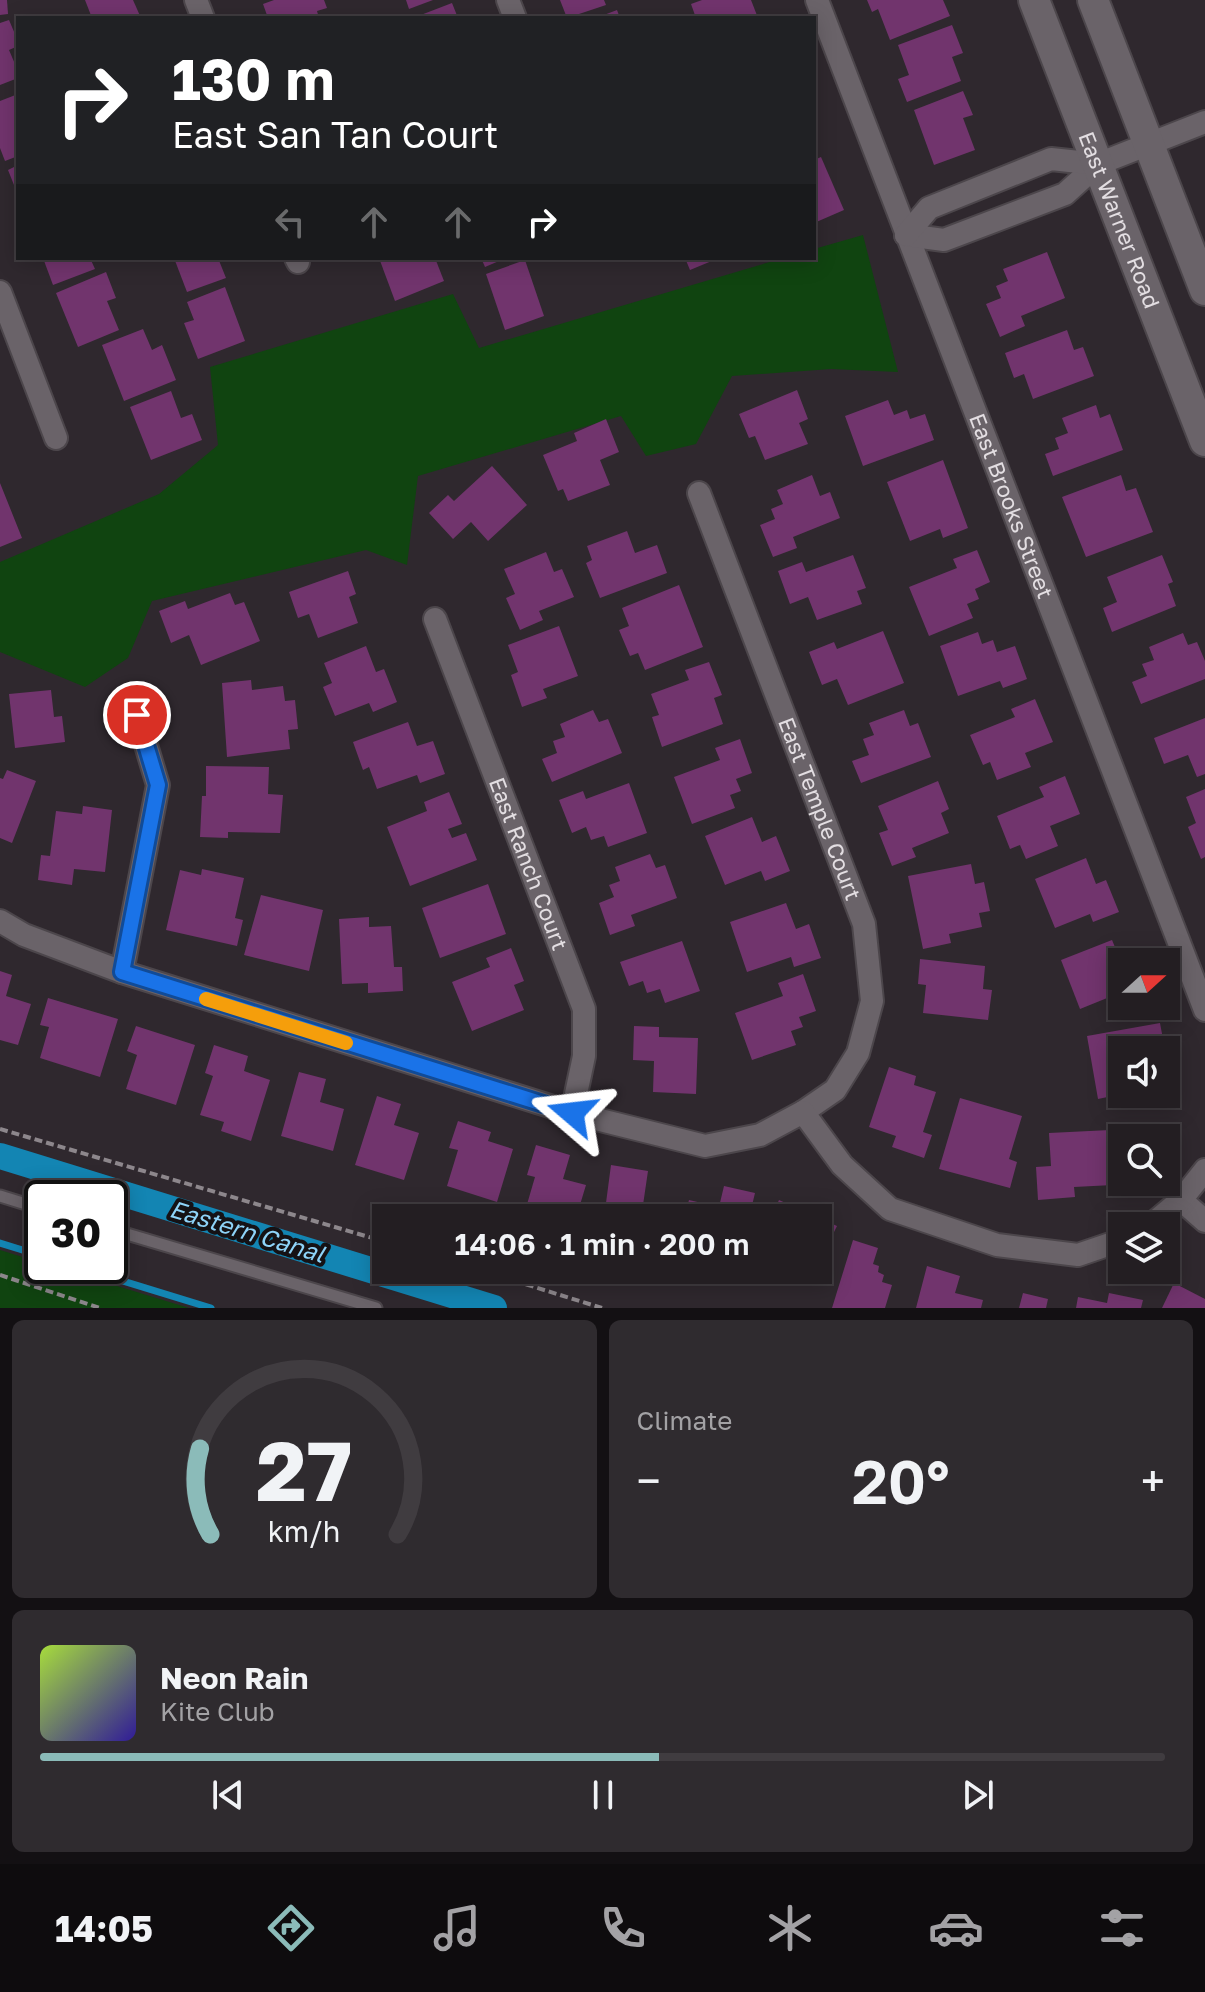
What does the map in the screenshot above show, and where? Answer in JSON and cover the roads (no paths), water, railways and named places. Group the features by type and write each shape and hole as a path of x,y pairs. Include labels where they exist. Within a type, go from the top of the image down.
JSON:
{"main road":[{"name":"East Warner Road","path":"1034,0 1205,441"},
{"path":"1093,0 1205,290"}],"street":[{"name":"East Brooks Street","path":"817,0 1205,1010"},
{"path":"906,235 944,240 1065,194 1098,164 1205,122"},
{"path":"906,235 929,208 1051,159 1098,164"},
{"path":"0,292 56,438"},
{"name":"East Temple Court","path":"0,921 24,935 122,972 572,1113 705,1146 760,1135 803,1112 835,1090 858,1053 872,1001 864,924 699,493"},
{"name":"East Ranch Court","path":"435,619 584,1009 584,1056 572,1113"},
{"path":"122,972 158,785 137,715"},
{"path":"803,1112 842,1165 890,1209 997,1245 1078,1255 1108,1245"},
{"path":"1167,1212 1181,1200 1205,1170"},
{"path":"1181,1200 1205,1221"}],"lane":[{"path":"0,1196 24,1203"},
{"path":"128,1234 376,1308"}],"waterway":[{"name":"Eastern Canal","path":"0,1156 494,1308"},
{"path":"0,1243 24,1250"},
{"path":"128,1283 211,1308"}]}
